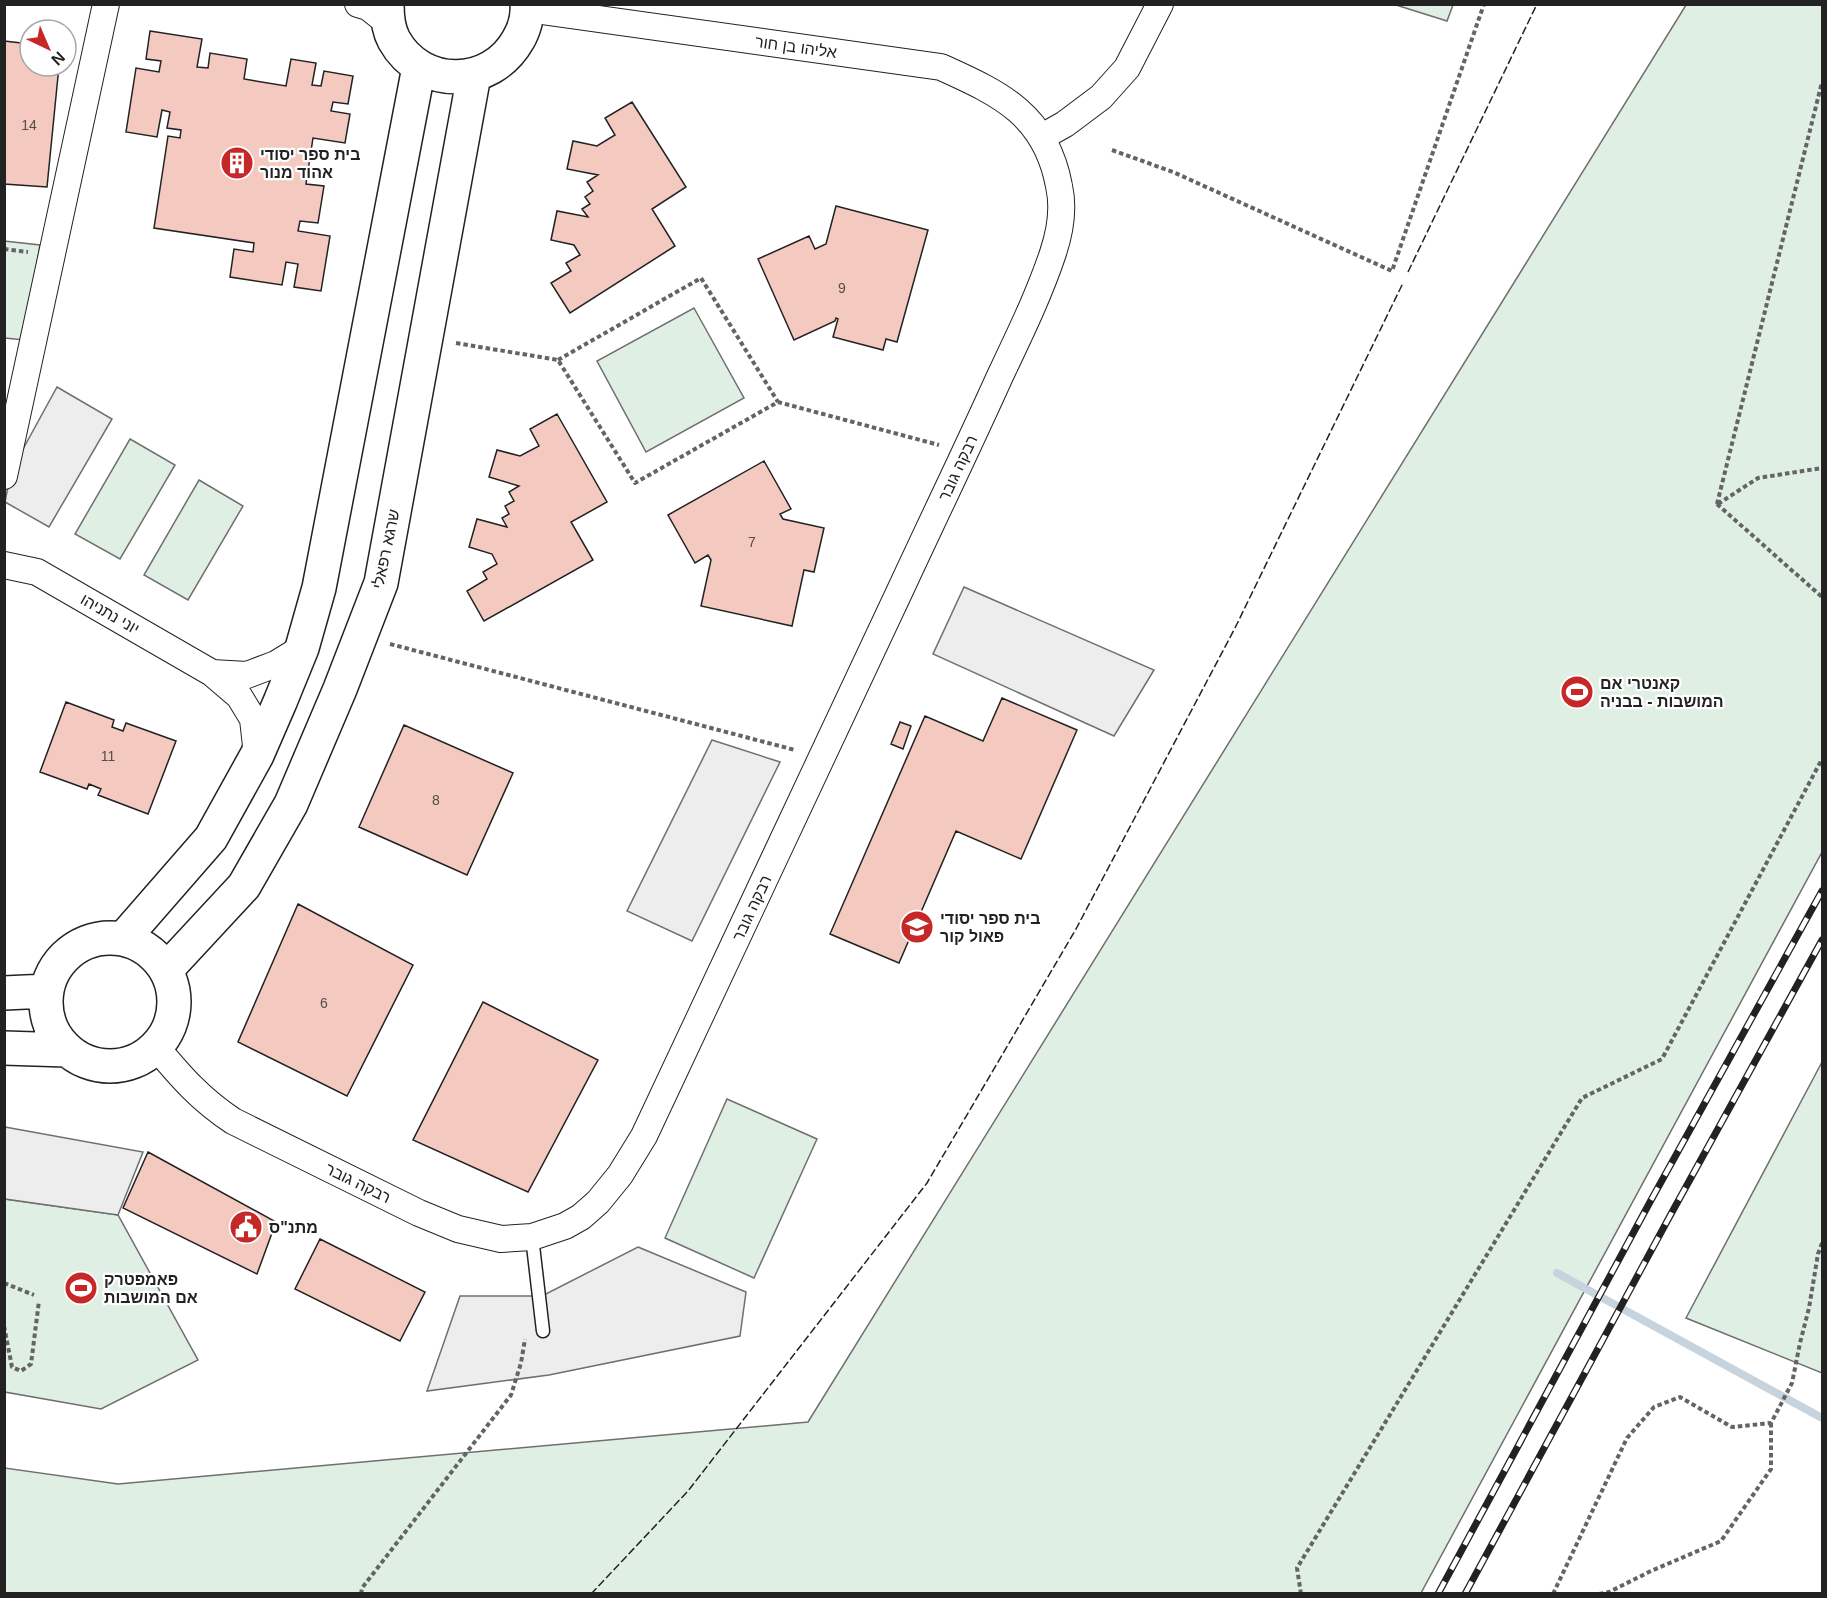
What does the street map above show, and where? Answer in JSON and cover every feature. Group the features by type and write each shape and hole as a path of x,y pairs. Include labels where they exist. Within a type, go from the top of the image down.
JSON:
{"street":[{"path":"4,476 106,4"},
{"path":"358,4 387,13 394,39 405,55 419,67 436,74 455,77 474,75 495,66 512,51 523,31 527,7"},
{"path":"1042,137 1065,124 1101,97 1127,69 1160,4"},
{"name":"אליהו בן חור","path":"527,7 940,68 980,84 1014,106 1028,118 1042,137"},
{"path":"123,939 211,838 257,755 302,648 319,588 419,67"},
{"name":"שרגא רפאלי","path":"166,970 243,886 291,804 381,584 474,75"},
{"name":"רבקה גובר","path":"156,1047 209,1105 233,1121 419,1213 458,1229 501,1239 532,1238 581,1218 598,1202 620,1174 644,1136 1039,291 1055,249 1061,222 1060,188 1050,154 1042,137"},
{"name":"יוני נתניהו","path":"4,565 37,572 212,673 239,696 253,719 257,755"},
{"name":"יוני נתניהו","path":"212,673 247,675 276,664 302,648"},
{"path":"102,938 123,939 140,945 155,956 166,970 174,990 174,1010 168,1030 156,1047 140,1059 122,1065 102,1066 83,1060 67,1050 54,1033 47,1012 47,991 54,972 66,955 83,944 102,938"},
{"path":"4,993 47,991"},
{"path":"4,1048 67,1050"}],"lane":[{"path":"532,1238 543,1331"}],"path":[{"path":"1112,150 1173,172 1392,272 1484,4"},
{"path":"1718,504 1822,82"},
{"path":"426,338 558,360 701,278 778,402 965,452"},
{"path":"558,360 635,483 778,402"},
{"path":"1718,504 1758,478 1822,468"},
{"path":"1718,504 1822,597"},
{"path":"361,636 823,757"},
{"path":"1301,1593 1297,1568 1582,1098 1662,1059 1822,759"},
{"path":"1599,1593 1609,1592 1721,1541 1771,1469 1771,1423 1792,1383 1822,1243"},
{"path":"4,1283 34,1295"},
{"path":"4,1326 12,1367 21,1371 31,1364 39,1301"},
{"path":"361,1593 362,1588 511,1395 521,1363 526,1333"},
{"path":"1553,1593 1627,1438 1654,1407 1680,1397 1732,1427 1771,1423"}],"green space":[{"path":"1396,5 1453,5 1447,21"},
{"path":"1686,5 1822,5 1822,852 1421,1593 5,1593 5,1468 118,1484 808,1422"},
{"path":"4,241 40,245 24,340 5,338"},
{"path":"694,308 744,398 646,452 597,361"},
{"path":"130,439 175,465 120,559 75,534"},
{"path":"199,480 243,506 188,600 144,575"},
{"path":"1822,1062 1822,1373 1686,1318"},
{"path":"727,1099 817,1139 754,1278 665,1238"},
{"name":"פאמפטרק אם המושבות","path":"5,1199 118,1215 198,1360 101,1409 5,1392"}],"shaded area":[{"path":"57,387 112,419 49,527 5,502 11,471"},
{"path":"964,587 1154,670 1114,736 933,654"},
{"path":"712,740 780,762 692,941 627,911"},
{"path":"5,1127 143,1152 118,1215 5,1199"},
{"path":"638,1247 746,1292 740,1336 549,1375 427,1391 460,1296 542,1296"}],"building":[{"name":"בית ספר יסודי אהוד מנור","path":"150,31 202,39 197,67 208,68 210,53 247,59 244,79 286,86 291,59 316,63 312,85 321,86 324,71 353,76 348,104 333,102 331,111 350,114 345,143 313,138 306,184 324,186 318,223 300,221 298,231 330,236 321,291 294,287 298,264 286,262 282,285 230,277 234,249 253,252 254,243 154,228 168,136 180,138 181,130 167,128 170,112 162,110 157,137 126,132 136,68 159,72 161,61 146,59"},
{"path":"4,41 18,43 18,78 58,78 47,187 4,184"},
{"path":"632,102 686,187 652,209 675,246 570,313 551,283 571,271 566,263 580,255 574,245 551,240 557,211 588,217 582,209 590,204 585,197 593,191 587,182 598,175 567,169 573,141 597,146 615,135 605,118"},
{"path":"836,206 928,230 897,342 886,339 883,350 833,337 838,319 836,318 835,321 794,340 758,259 809,236 815,249 826,244"},
{"path":"557,414 607,502 571,522 593,560 484,621 467,591 487,579 483,572 497,564 492,554 469,547 477,519 507,527 502,518 509,514 505,506 514,501 509,492 519,486 489,477 497,450 520,456 539,446 530,429"},
{"path":"764,461 791,509 780,514 783,519 824,528 814,572 804,570 792,626 701,606 711,560 708,555 695,563 668,515"},
{"path":"1002,698 1077,730 1021,859 956,831 899,963 830,934 925,716 983,741"},
{"path":"66,702 114,720 112,727 123,731 126,723 176,741 148,814 98,795 101,789 89,784 87,789 40,772"},
{"path":"900,722 911,726 903,749 891,744"},
{"path":"404,725 513,773 467,875 359,827"},
{"path":"298,904 413,965 347,1096 238,1042"},
{"path":"483,1002 598,1060 528,1192 413,1140"},
{"path":"148,1152 276,1222 257,1274 123,1208"},
{"path":"320,1239 425,1292 400,1341 295,1289"}],"waterway":[{"path":"1557,1273 1822,1418"}],"railway":[{"path":"1438,1594 1650,1202 1822,891"},
{"path":"1465,1594 1822,940"}],"fence":[{"path":"1408,272 1537,4"},
{"path":"591,1594 688,1491 927,1183 1076,929 1235,628 1403,283"}],"place":[{"name":"בית ספר יסודי אהוד מנור","path":"237,163"},
{"name":"קאנטרי אם המושבות - בבניה","path":"1577,692"},
{"name":"בית ספר יסודי פאול קור","path":"917,927"},
{"name":"מתנ\"ס","path":"246,1227"},
{"name":"פאמפטרק אם המושבות","path":"81,1288"}]}
